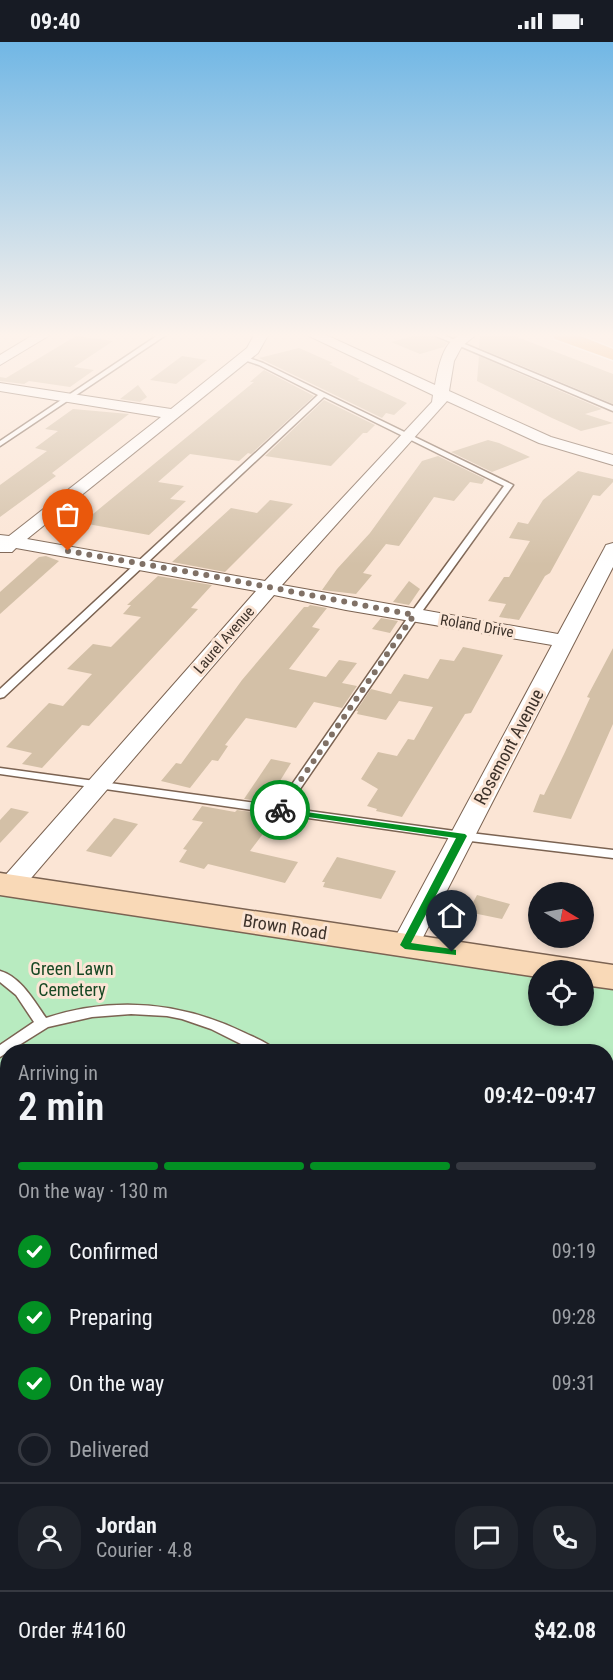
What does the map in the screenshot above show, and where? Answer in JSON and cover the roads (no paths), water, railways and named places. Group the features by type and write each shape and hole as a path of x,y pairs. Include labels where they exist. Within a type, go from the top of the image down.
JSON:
{"main road":[{"name":"Brown Road","path":"5,884 528,964"},
{"path":"594,974 613,977"}],"street":[{"path":"158,411 174,414"},
{"path":"4,545 177,411"},
{"name":"Laurel Avenue","path":"5,884 98,784 270,587 431,411"},
{"path":"483,411 545,440 613,459"},
{"name":"Roland Drive","path":"4,545 140,564 564,641"},
{"name":"Rosemont Avenue","path":"405,945 613,549"}],"lane":[{"path":"0,444 47,411"},
{"path":"0,694 304,411"},
{"path":"280,810 414,615 508,486 357,411"},
{"path":"0,771 462,836 613,854"},
{"path":"0,975 21,992 43,1024"},
{"path":"12,1044 43,1024 110,1010 146,1009 180,1013 215,1024 254,1044"}],"park label":[{"name":"Green Lawn Cemetery","path":"72,979"}]}
